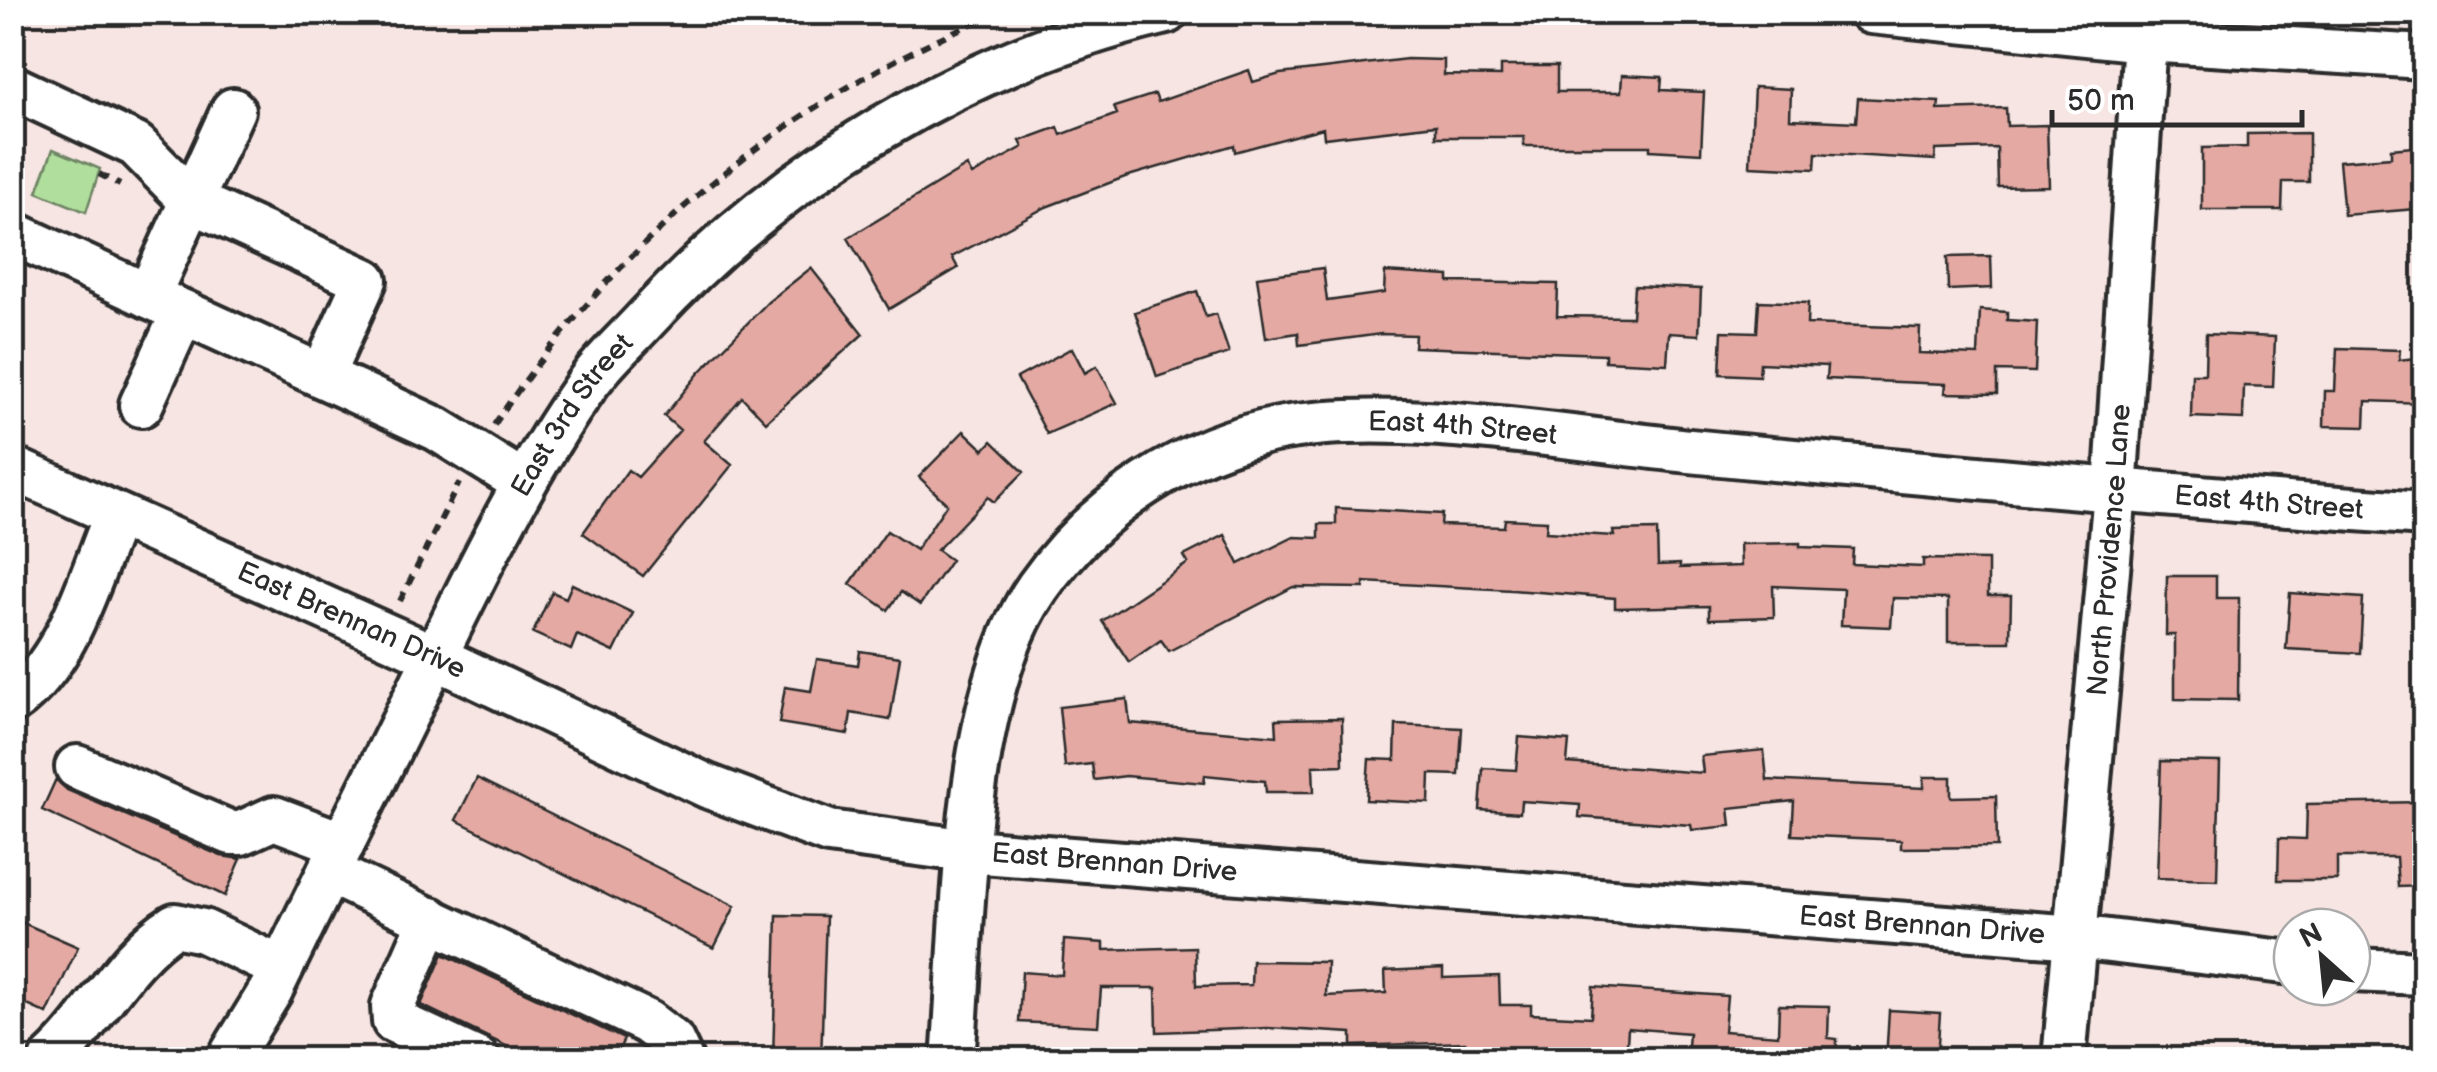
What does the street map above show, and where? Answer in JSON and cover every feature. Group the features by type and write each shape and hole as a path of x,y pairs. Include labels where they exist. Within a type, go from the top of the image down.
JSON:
{"street":[{"name":"East 3rd Street","path":"228,1060 282,968 524,483 587,384 672,290 776,196 886,126 983,74 1116,24 1166,12"},
{"path":"1870,12 2145,40 2424,57"},
{"name":"North Providence Lane","path":"2064,1060 2114,492 2145,40"},
{"path":"12,87 136,145 190,200 365,280 322,376"},
{"path":"141,406 190,200 233,110"},
{"path":"12,234 437,428 524,483"},
{"name":"East 4th Street","path":"954,1060 970,851 986,712 1009,642 1037,588 1097,518 1154,477 1224,442 1288,428 1427,425 2114,492 2424,514"},
{"name":"East Brennan Drive","path":"12,468 435,657 707,786 830,832 970,851 2076,937 2272,960"},
{"path":"12,702 35,686 56,656 116,515"},
{"path":"78,767 230,833 241,833 274,818 431,918 648,1022 672,1041 680,1060"},
{"path":"431,918 393,1006 394,1022 478,1060"},
{"path":"51,1060 72,1041 151,939 175,925 203,931 282,968"},
{"path":"2372,971 2424,973"}],"path":[{"path":"2383,12 2424,16"}],"green space":[{"path":"53,149 100,169 86,212 37,192"}],"building":[{"path":"1407,59 1444,60 1444,75 1501,76 1501,66 1557,66 1557,92 1621,92 1622,75 1662,77 1661,90 1704,92 1701,153 1650,150 1650,146 1524,146 1524,137 1436,137 1436,125 1324,138 1323,128 1235,152 1234,145 1125,177 1046,207 952,257 958,268 889,309 848,238 967,166 972,175 1023,147 1020,141 1058,127 1061,135 1117,114 1114,107 1155,94 1158,102 1249,70 1253,82 1280,74"},
{"path":"1754,87 1791,89 1790,119 1856,122 1858,98 1939,102 1938,110 2006,108 2007,126 2047,125 2049,186 1998,187 1997,148 1936,150 1935,160 1816,153 1815,169 1750,166"},
{"path":"2309,133 2309,182 2283,182 2282,210 2202,210 2202,148 2247,147 2247,134"},
{"path":"2424,146 2424,187 2415,188 2416,209 2344,215 2339,161 2391,157 2391,149"},
{"path":"1991,256 1992,288 1948,290 1947,257"},
{"path":"811,268 863,334 766,422 742,397 704,441 732,465 643,576 583,533 628,470 638,477 680,430 664,416 699,373 768,302"},
{"path":"1323,268 1327,301 1384,293 1385,272 1449,276 1449,282 1558,284 1557,316 1632,317 1634,286 1701,289 1699,335 1669,333 1667,364 1605,361 1605,354 1414,347 1415,335 1381,334 1299,345 1298,333 1266,338 1257,277"},
{"path":"1197,291 1206,317 1216,314 1229,353 1157,377 1135,312"},
{"path":"1759,301 1808,303 1807,324 1920,328 1919,353 1978,355 1980,310 2007,312 2007,320 2037,322 2035,372 1997,371 1997,394 1945,393 1946,384 1826,379 1827,366 1760,363 1759,376 1720,374 1722,331 1757,332"},
{"path":"2206,334 2275,337 2273,387 2244,386 2243,419 2191,417 2192,374 2205,374"},
{"path":"1072,348 1085,373 1097,366 1117,403 1047,434 1017,378"},
{"path":"2337,348 2400,350 2399,360 2424,357 2424,403 2366,401 2365,427 2324,426 2325,391 2335,391"},
{"path":"964,431 984,450 992,441 1024,472 994,502 988,497 937,550 951,560 920,605 901,592 888,610 850,584 887,531 916,550 947,504 919,477"},
{"path":"1336,508 1442,514 1441,525 1504,527 1505,519 1547,521 1546,532 1614,536 1613,531 1657,530 1658,565 1680,564 1680,568 1741,566 1740,544 1800,543 1800,547 1853,549 1852,564 1923,567 1923,559 1988,560 1988,596 2011,596 2010,642 1948,642 1948,599 1893,598 1891,627 1841,625 1843,589 1773,586 1774,617 1709,619 1709,606 1615,608 1615,598 1512,590 1364,582 1364,588 1293,587 1169,651 1161,640 1129,662 1102,621 1188,563 1184,556 1225,535 1239,564 1294,537 1319,538 1319,524 1336,524"},
{"path":"2167,576 2216,576 2216,598 2239,598 2238,700 2175,699 2175,635 2166,635"},
{"path":"572,584 633,613 614,652 577,635 571,650 533,633 552,592 566,598"},
{"path":"2290,593 2363,598 2360,653 2286,649"},
{"path":"860,651 900,657 890,720 851,713 848,734 779,723 785,687 811,691 817,659 858,665"},
{"path":"1127,699 1130,723 1277,736 1276,719 1342,718 1343,765 1313,766 1314,792 1266,792 1265,781 1205,775 1204,783 1126,776 1094,780 1092,764 1065,767 1059,707"},
{"path":"1396,725 1462,728 1459,775 1430,774 1429,803 1366,800 1369,759 1395,760"},
{"path":"1519,737 1569,741 1567,763 1703,773 1701,756 1764,750 1767,780 1924,788 1924,777 1951,777 1951,797 1996,796 1997,847 1901,848 1901,840 1792,835 1794,801 1729,808 1731,826 1692,830 1691,825 1579,817 1580,805 1521,801 1520,813 1480,810 1483,768 1516,770"},
{"path":"2161,761 2220,762 2217,880 2157,878"},
{"path":"477,778 735,906 714,948 456,820"},
{"path":"56,779 67,790 221,856 241,859 225,896 42,810"},
{"path":"2424,802 2424,886 2398,887 2396,857 2337,857 2337,880 2278,880 2279,838 2306,839 2307,804"},
{"path":"777,915 826,916 821,1060 773,1060"},
{"path":"12,918 78,947 47,1014 12,998"},
{"path":"1064,940 1104,943 1104,950 1195,947 1196,986 1251,985 1252,961 1327,962 1326,996 1386,993 1385,971 1443,968 1443,978 1499,976 1500,1005 1531,1005 1531,1014 1591,1017 1593,987 1727,996 1724,1031 1778,1035 1779,1005 1829,1006 1828,1038 1837,1039 1836,1060 1687,1060 1689,1033 1628,1028 1626,1060 1560,1060 1561,1051 1465,1053 1465,1042 1352,1046 1352,1033 1268,1028 1157,1032 1156,988 1101,988 1098,1026 1019,1022 1022,972 1062,975"},
{"path":"443,954 624,1039 614,1060 535,1060 421,1005"},
{"path":"1889,1010 1940,1013 1937,1060 1886,1060"}]}
